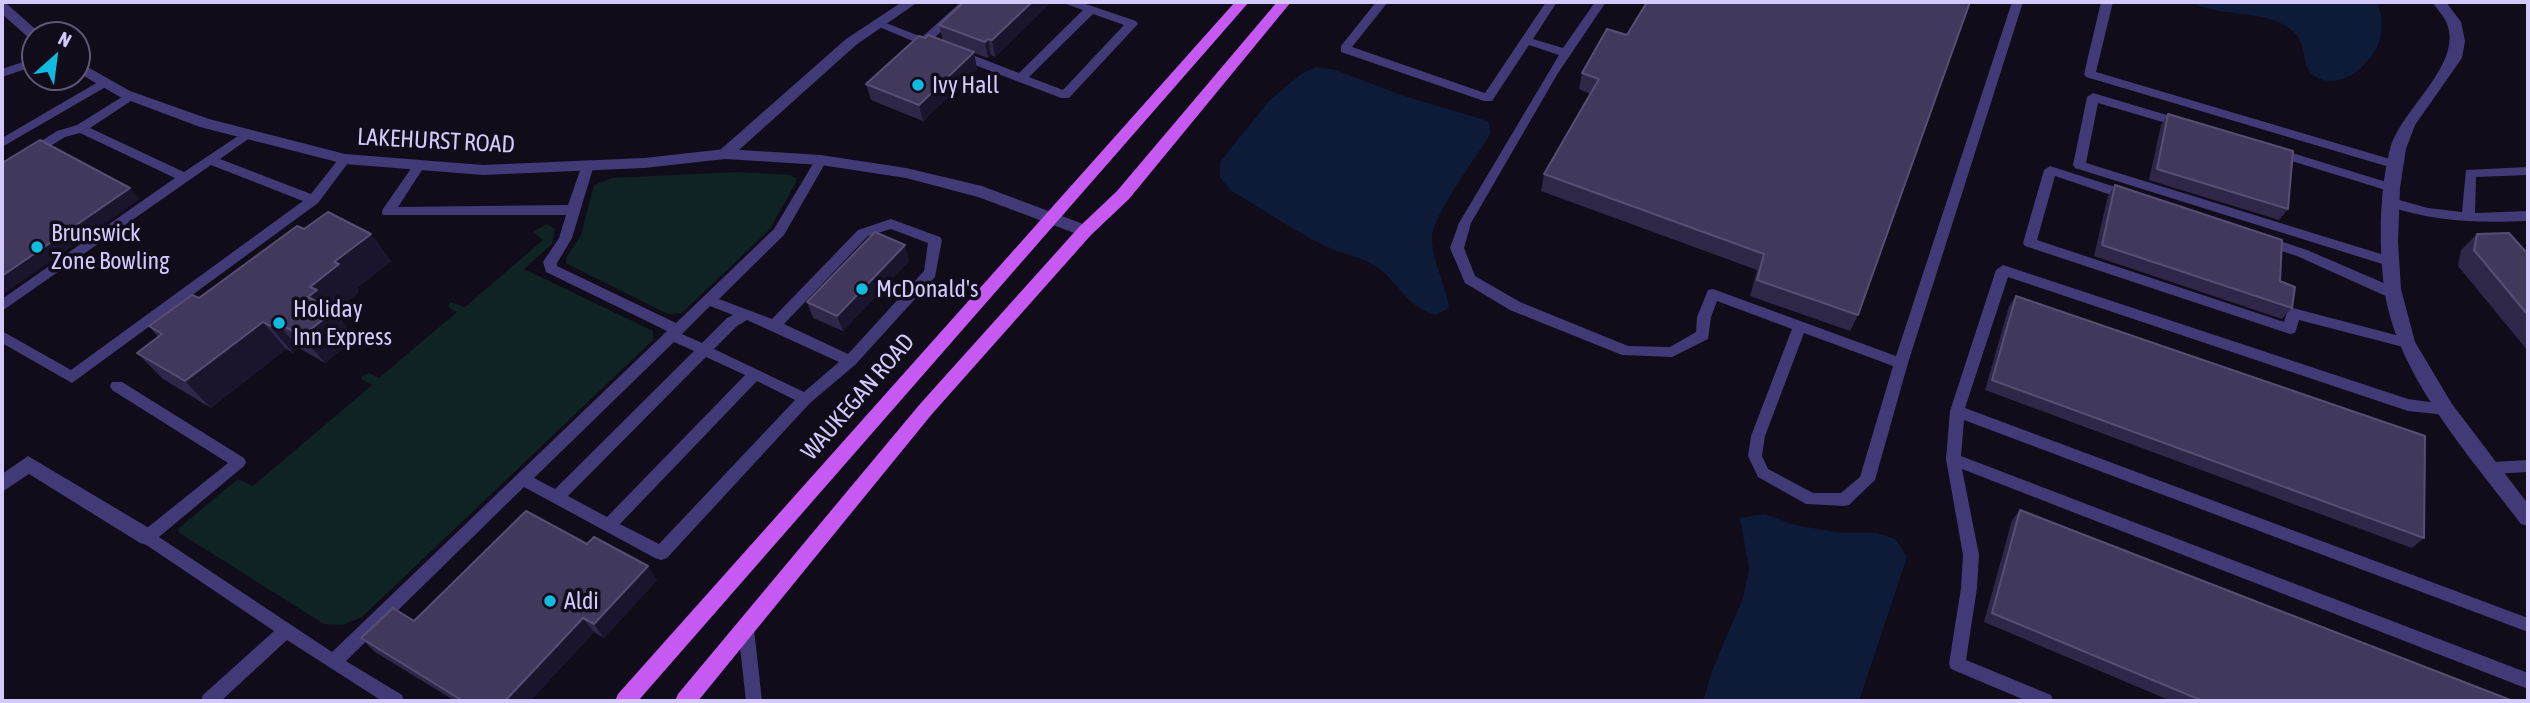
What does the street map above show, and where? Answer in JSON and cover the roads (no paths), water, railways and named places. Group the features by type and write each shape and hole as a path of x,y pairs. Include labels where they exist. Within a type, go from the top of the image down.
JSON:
{"main road":[{"name":"WAUKEGAN ROAD","path":"625,701 1242,2"},
{"path":"685,701 926,409 1085,231 1123,195 1284,2"}],"street":[{"path":"725,155 850,42 911,2"},
{"path":"2440,2 2454,22 2458,41 2455,58 2408,124 2398,149 2392,196 2395,295 2407,343 2446,409 2528,517"},
{"path":"2,6 21,23"},
{"name":"LAKEHURST ROAD","path":"91,74 130,96 205,123 345,159 418,167 483,170 725,155 821,160 906,173 982,192 1085,231"},
{"path":"2,484 28,464 146,537"}],"lane":[{"path":"923,41 967,2"},
{"path":"878,24 1065,95 1132,24 1070,2"},
{"path":"1382,2 1345,49 1488,97 1551,2"},
{"path":"1600,2 1565,53 1465,223 1457,248 1470,279 1514,306 1627,351 1672,352 1703,335 1704,317 1713,294 1901,363"},
{"path":"1800,326 1758,436 1755,456 1763,473 1811,499 1844,500 1867,480 1901,363 2018,2"},
{"path":"2107,2 2090,74 2396,164"},
{"path":"1021,78 1091,9"},
{"path":"1525,40 1565,53"},
{"path":"2,73 21,67"},
{"path":"2099,77 2079,165 2392,262"},
{"path":"2,127 4,142 105,82"},
{"path":"2,172 61,134 81,128 130,96"},
{"path":"2093,97 2195,128"},
{"path":"81,128 185,178"},
{"path":"2,306 247,134"},
{"path":"2260,148 2392,196 2422,214 2468,218 2528,216"},
{"path":"2,335 72,377 313,200 345,159"},
{"path":"209,160 313,200"},
{"path":"333,662 779,232 821,160"},
{"path":"588,165 569,232 562,247 550,262 551,269 675,332 704,350 805,398"},
{"path":"418,167 388,212 573,211"},
{"path":"2143,201 2050,170 2030,243 2290,329 2293,313 2407,343"},
{"path":"2468,218 2470,173 2528,171"},
{"path":"523,479 662,553 805,398 850,361 930,273 935,240 891,224 863,233 774,325"},
{"path":"2249,236 2302,254 2395,295"},
{"path":"2045,701 1957,664 1969,588 1971,555 1954,459 1956,411 2003,270 2408,405 2446,409"},
{"path":"708,300 774,325 850,361"},
{"path":"556,497 732,322 746,315"},
{"path":"609,525 755,374"},
{"path":"117,386 239,462 146,537 396,701"},
{"path":"1956,411 2528,625"},
{"path":"1954,459 2528,681"},
{"path":"2492,468 2528,466"},
{"path":"746,629 754,701"},
{"path":"209,701 286,631"}],"water":[{"path":"2192,2 2377,2 2382,20 2381,33 2377,47 2364,65 2346,78 2326,81 2310,72 2298,37 2280,23 2259,16 2213,10"},
{"path":"1316,67 1336,70 1401,95 1488,121 1491,133 1447,201 1434,228 1434,256 1449,308 1436,315 1416,306 1387,276 1370,263 1334,250 1294,229 1230,190 1220,177 1220,162 1269,101 1301,74"},
{"path":"1765,514 1795,525 1842,533 1877,533 1895,539 1907,557 1859,701 1703,701 1712,671 1743,598 1749,569 1740,518"}],"place":[{"name":"Ivy Hall","path":"918,85"},
{"name":"Brunswick Zone Bowling","path":"37,247"},
{"name":"McDonald's","path":"862,289"},
{"name":"Holiday Inn Express","path":"279,323"},
{"name":"Aldi","path":"550,601"}]}
